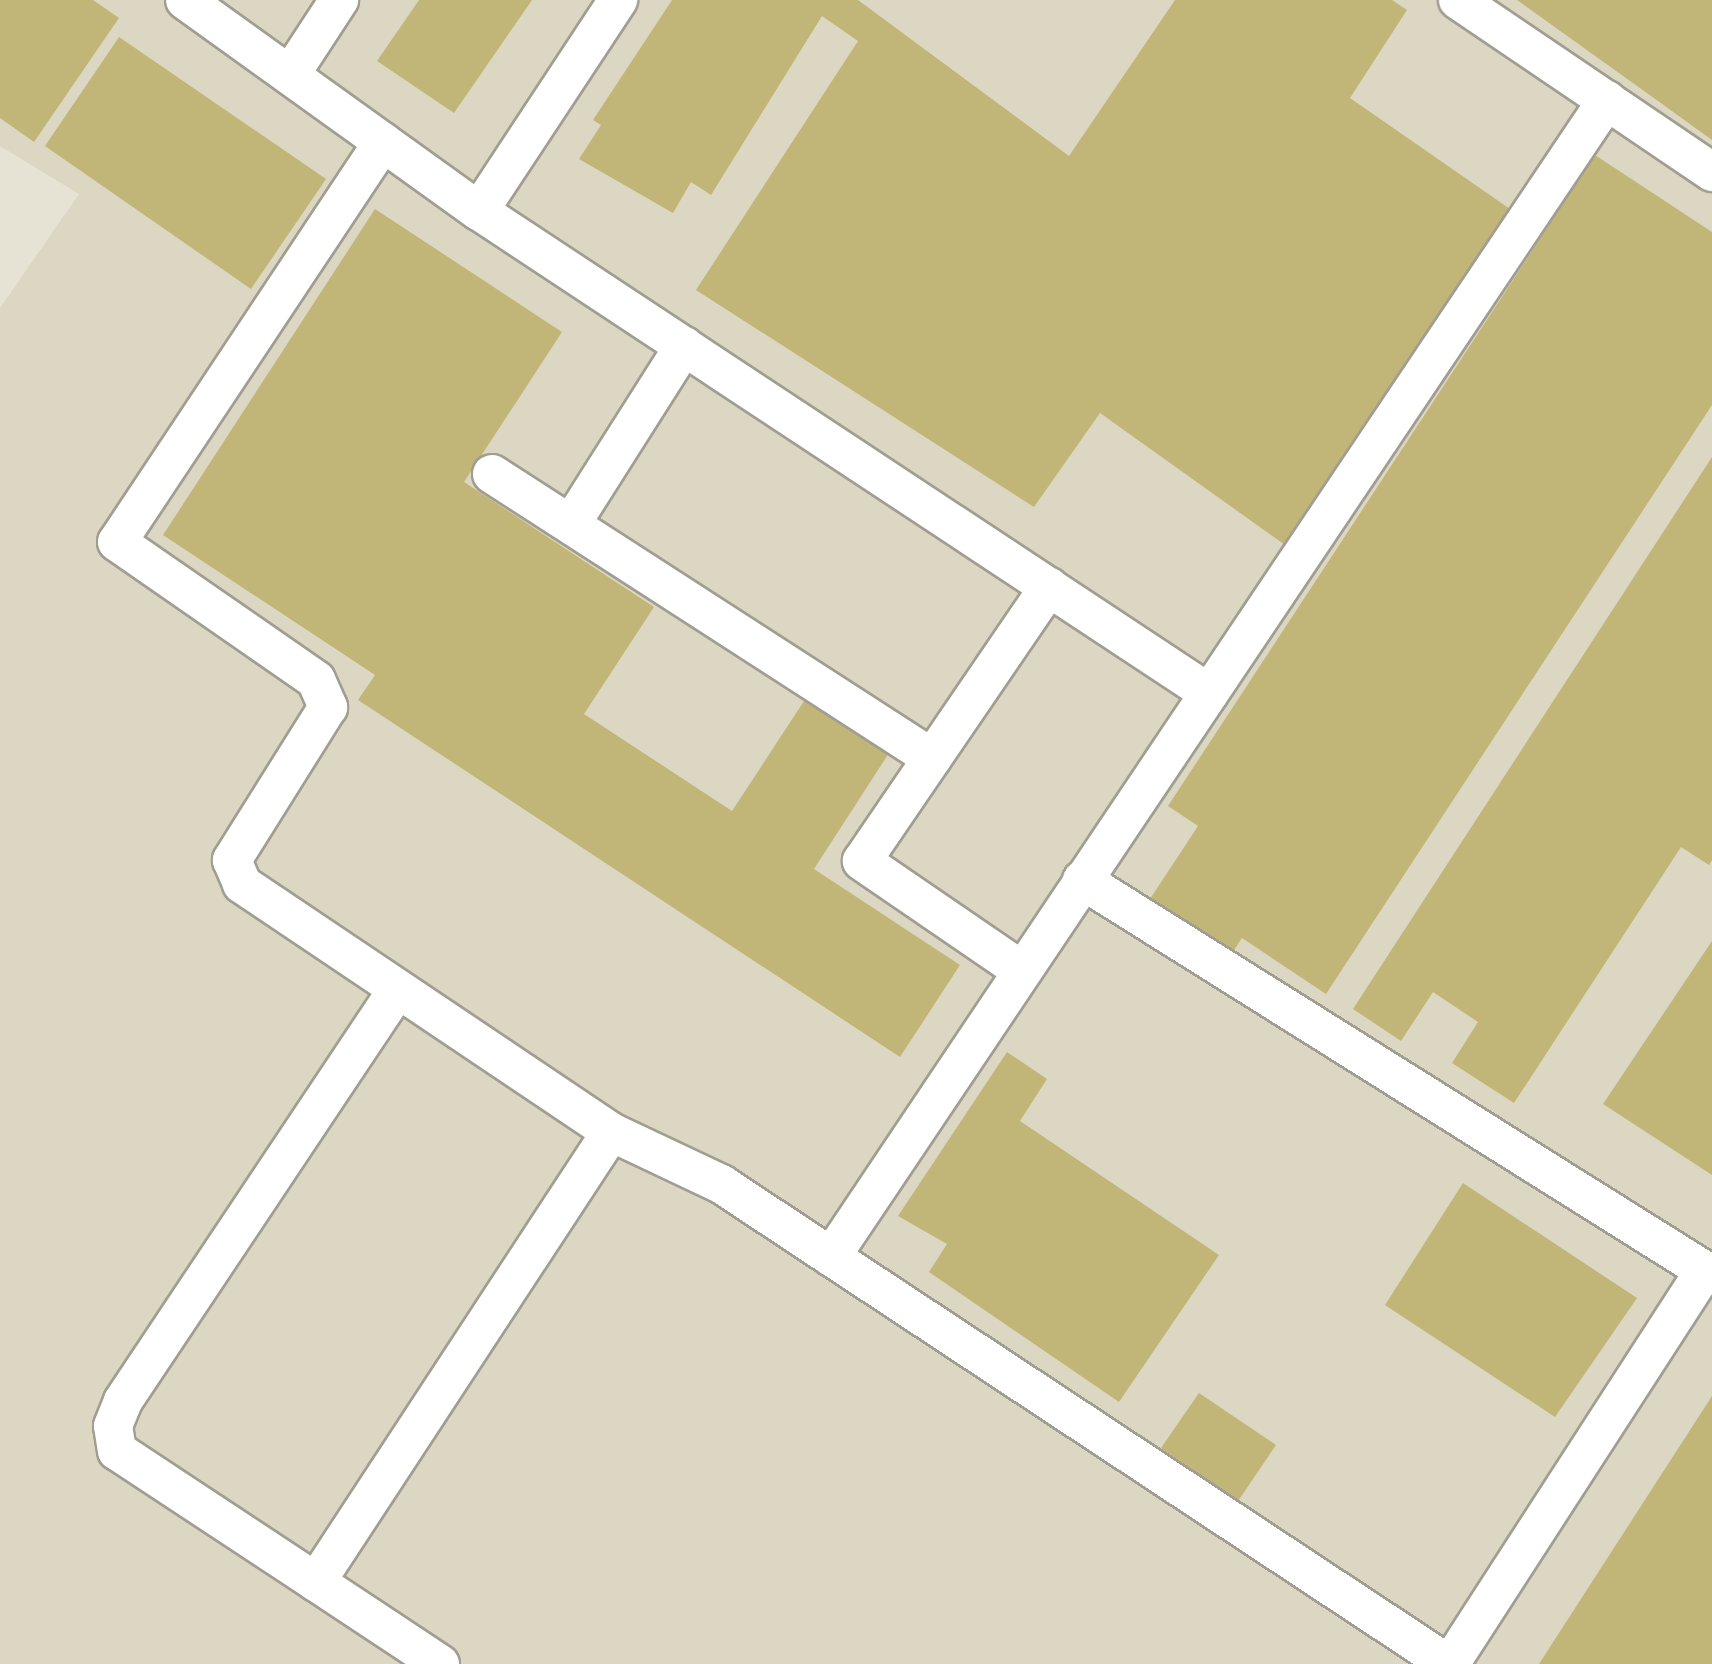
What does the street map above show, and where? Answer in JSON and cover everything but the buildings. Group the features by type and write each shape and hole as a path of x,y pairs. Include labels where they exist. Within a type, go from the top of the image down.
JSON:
{"lane":[{"path":"186,0 479,211 1209,693"},
{"path":"290,75 339,0"},
{"path":"479,211 618,0"},
{"path":"1458,0 1712,172"},
{"path":"831,1257 1607,100"},
{"path":"383,142 117,542 316,680 328,706 232,860 242,884 611,1132 721,1184 1449,1664 1709,1273 1082,880"},
{"path":"571,524 684,346"},
{"path":"492,474 932,758"},
{"path":"1021,970 862,861 1049,587"},
{"path":"398,989 123,1401 113,1426 117,1451 440,1664"},
{"path":"316,1582 611,1132"}],"shaded area":[{"path":"0,0 1712,0 1712,1664 0,1664 0,308 79,194 0,146"}]}
